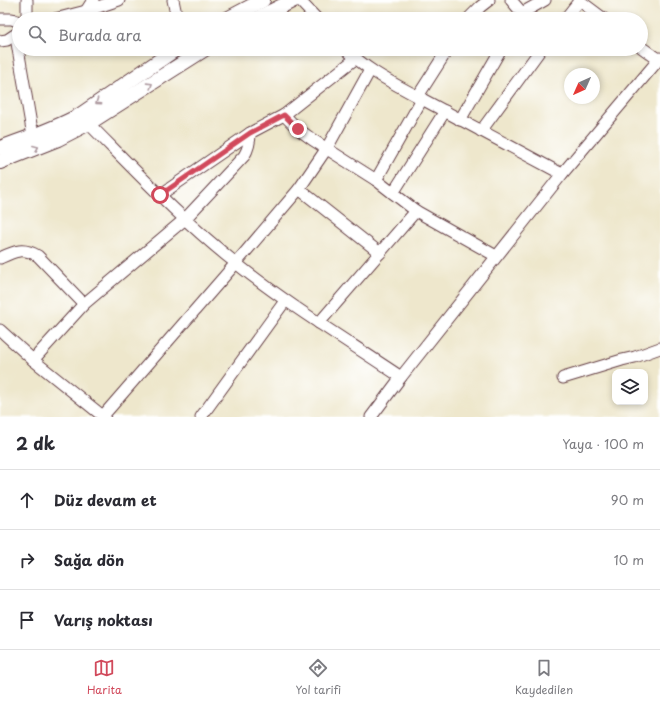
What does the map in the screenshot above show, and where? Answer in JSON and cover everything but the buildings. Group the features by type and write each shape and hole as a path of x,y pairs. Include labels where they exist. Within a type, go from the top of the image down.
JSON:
{"main road":[{"path":"240,12 263,0"},
{"path":"270,12 294,0"},
{"path":"0,162 58,139 167,56"},
{"path":"0,148 84,119 169,73 194,56"}],"street":[{"path":"26,0 27,12"},
{"path":"86,11 92,0"},
{"path":"82,12 119,0"},
{"path":"173,0 176,12"},
{"path":"299,0 310,12"},
{"path":"474,12 489,0"},
{"path":"511,0 519,12"},
{"path":"529,12 545,0"},
{"path":"571,12 580,0 595,12"},
{"path":"0,19 12,19"},
{"path":"0,41 7,40 12,37"},
{"path":"371,417 496,256 562,174 659,59 648,52"},
{"path":"19,56 33,136"},
{"path":"352,56 370,70 480,131 562,174"},
{"path":"376,180 444,56"},
{"path":"460,120 497,56"},
{"path":"480,131 536,56"},
{"path":"160,195 250,133 284,115 355,59"},
{"path":"0,330 33,360 103,417 299,189 327,148 370,70"},
{"path":"393,193 445,111"},
{"path":"284,115 298,129 313,140 376,180 416,211 496,256"},
{"path":"84,119 185,219 236,263 285,301 401,377"},
{"path":"33,360 84,304 185,219 244,156 249,147 250,133"},
{"path":"299,189 380,253"},
{"path":"319,323 416,211"},
{"path":"0,258 13,252 22,250 31,251 38,256 84,304"},
{"path":"201,417 285,301"},
{"path":"563,378 635,357 660,348"}],"route":[{"path":"160,195 250,133 284,115 298,129"}]}
